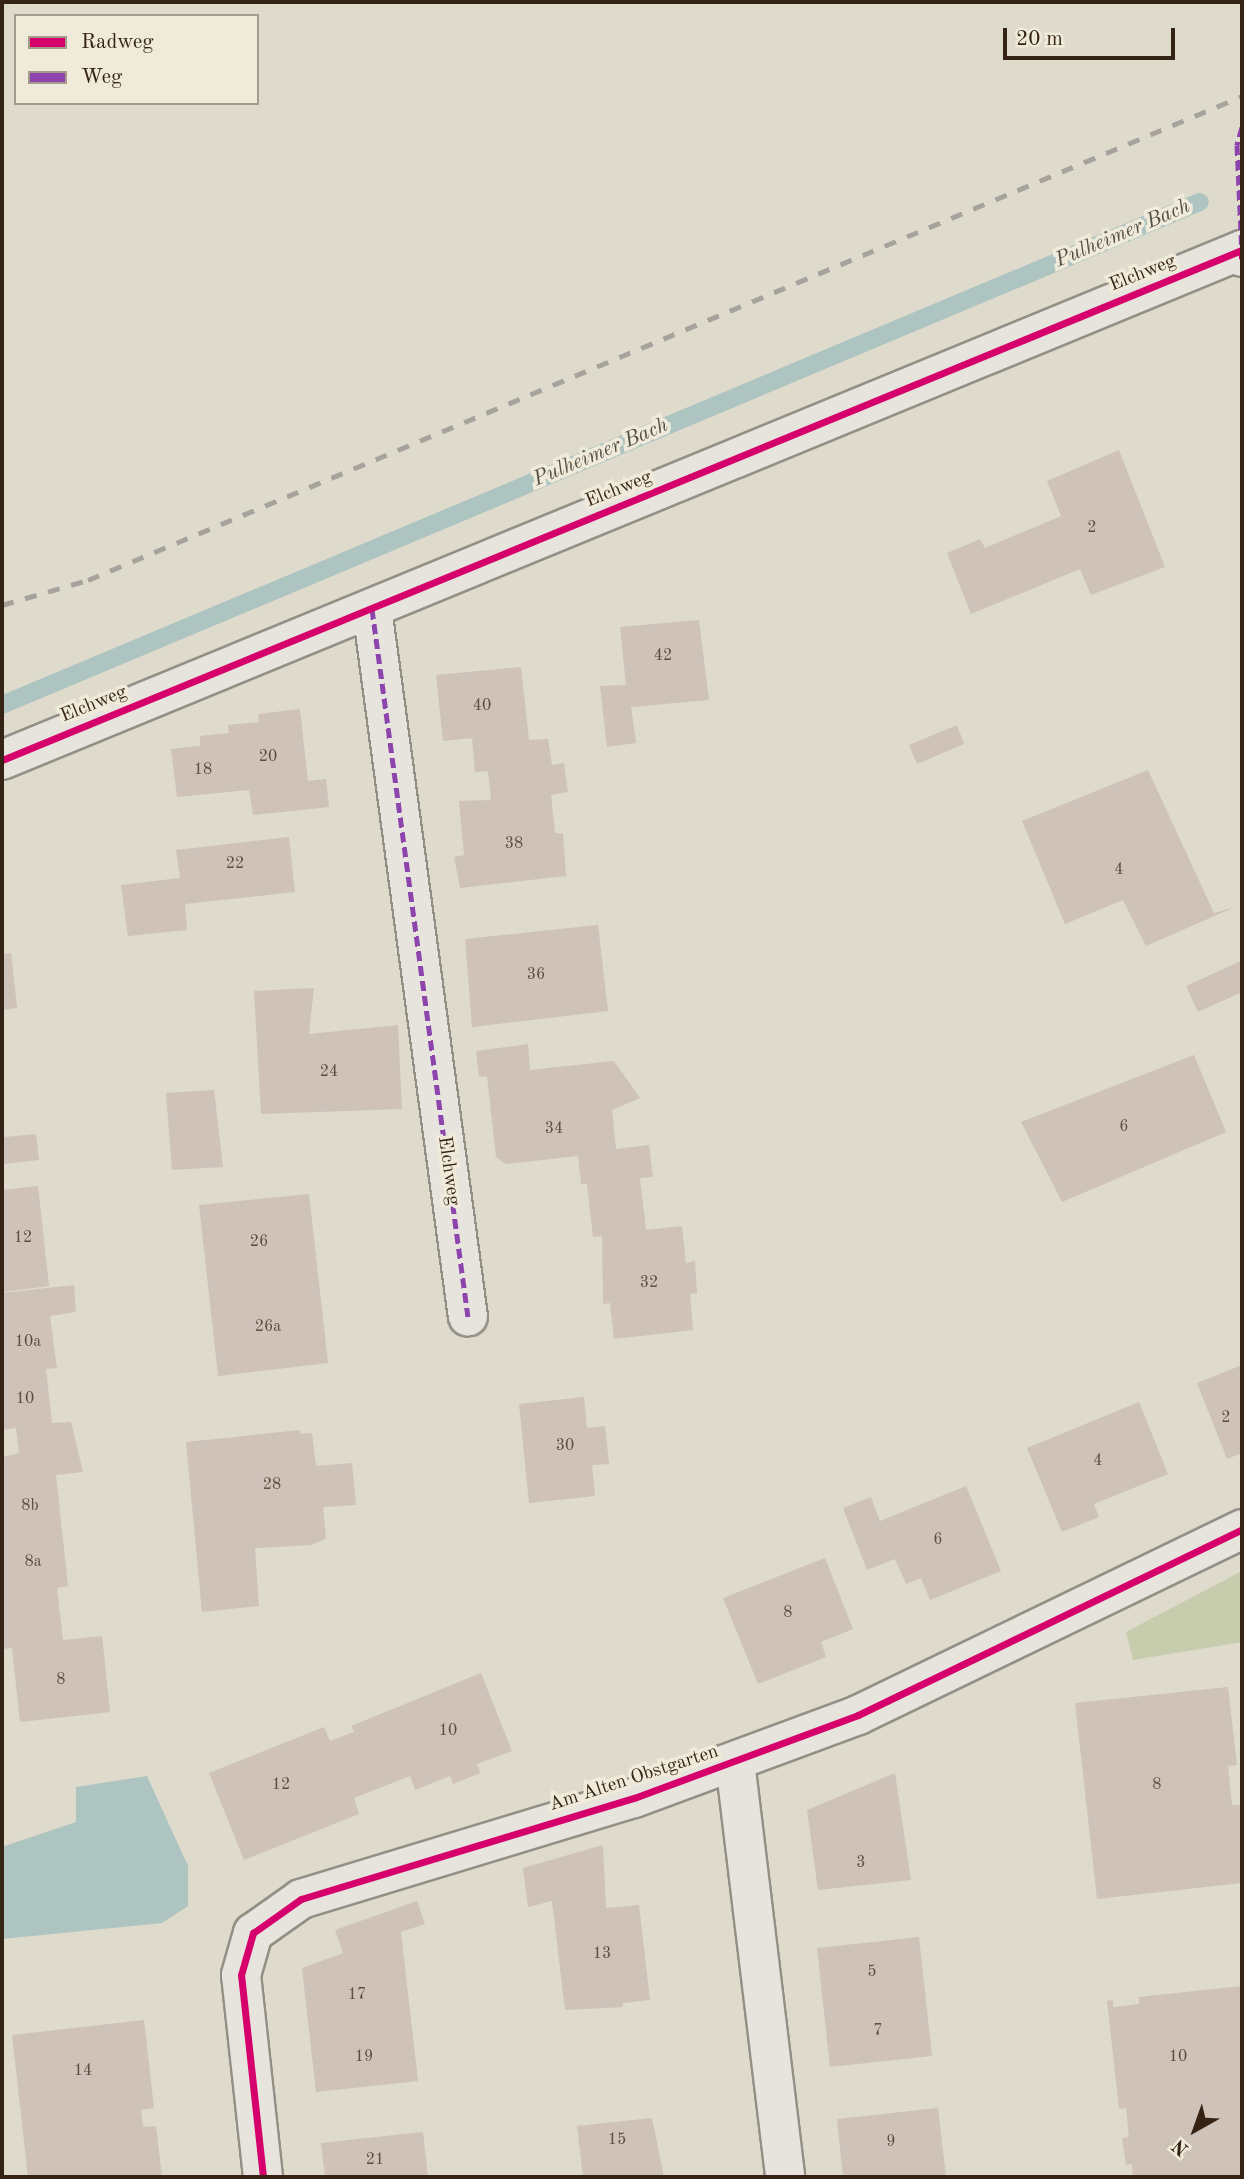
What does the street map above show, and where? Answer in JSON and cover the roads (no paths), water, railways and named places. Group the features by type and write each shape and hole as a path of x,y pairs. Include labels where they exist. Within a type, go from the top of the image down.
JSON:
{"street":[{"name":"Elchweg","path":"2,760 1242,250 1242,257"},
{"name":"Elchweg","path":"372,609 468,1317"},
{"name":"Am Alten Obstgarten","path":"263,2177 241,1975 253,1933 302,1899 634,1798 858,1715 1242,1529"},
{"name":"Am Alten Obstgarten","path":"735,1762 785,2177"}],"water":[{"path":"147,1776 188,1866 188,1906 162,1923 2,1939 2,1847 76,1822 76,1787"}],"waterway":[{"name":"Pulheimer Bach","path":"2,705 1200,202"}],"railway":[{"path":"2,605 88,580 1242,96"}]}
